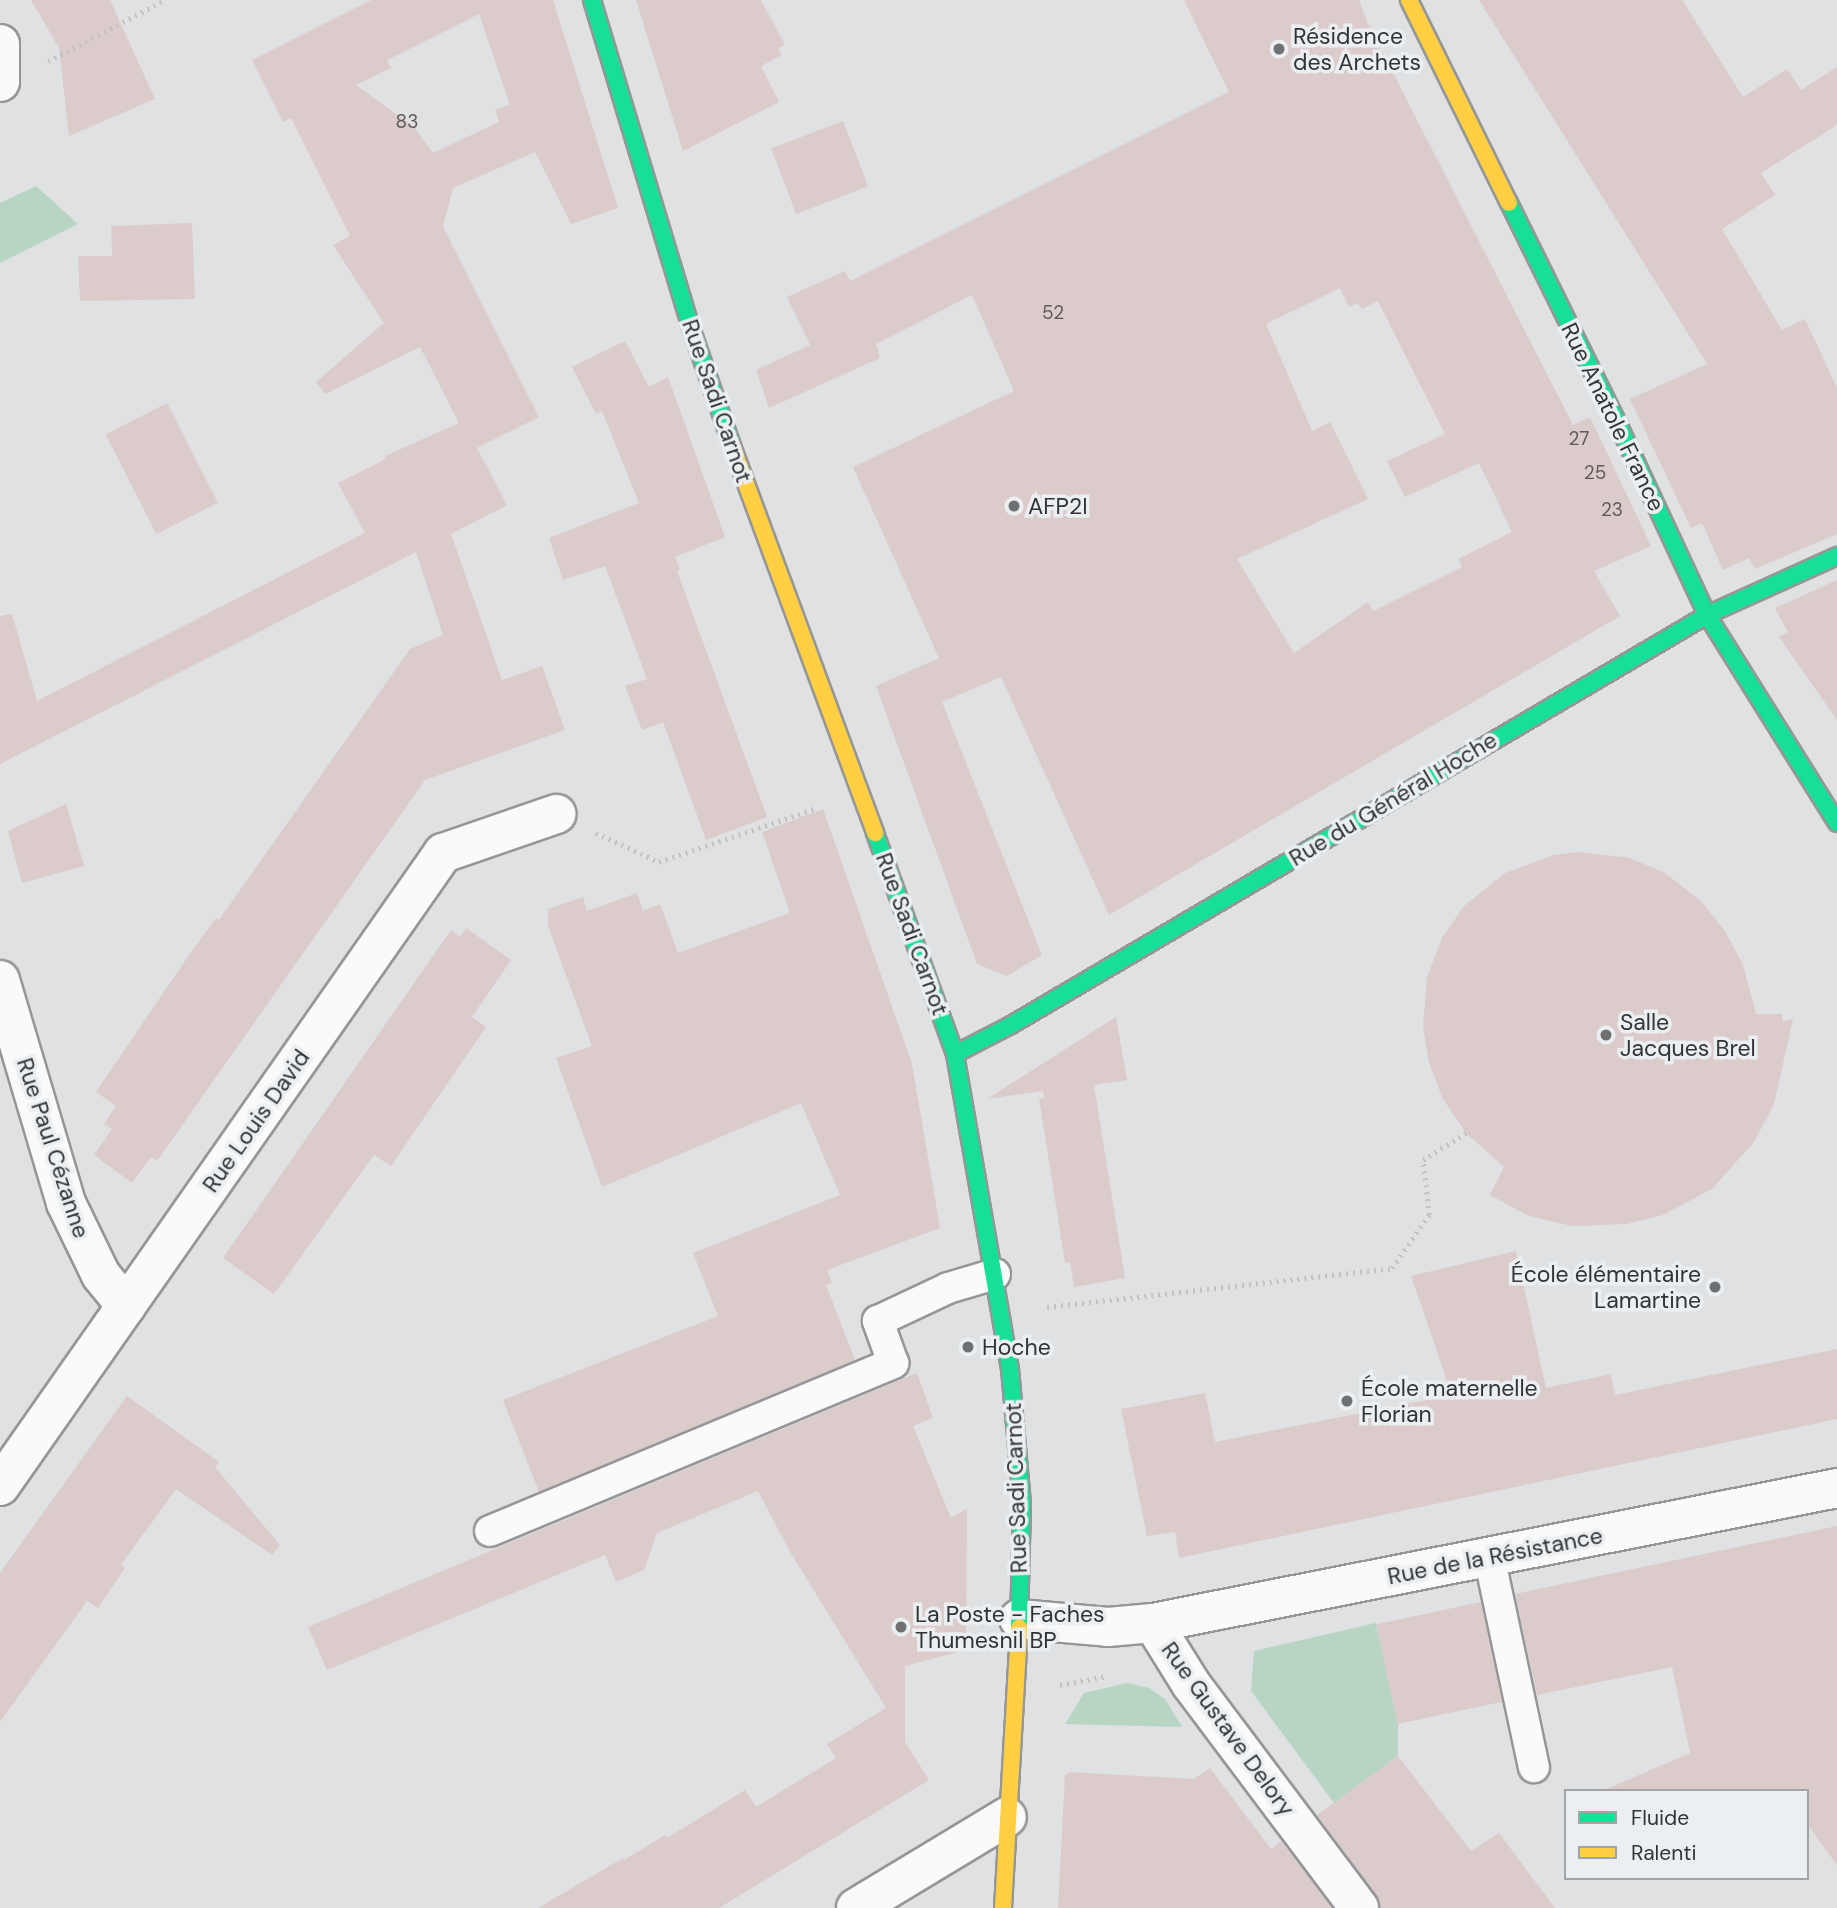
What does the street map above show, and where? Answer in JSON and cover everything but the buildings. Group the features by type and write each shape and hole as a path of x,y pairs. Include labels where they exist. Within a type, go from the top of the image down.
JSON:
{"street":[{"name":"Rue Sadi Carnot","path":"592,0 678,287 727,435 955,1054 1010,1369 1022,1504 1019,1619 1003,1908"},
{"name":"Rue Anatole France","path":"1409,0 1619,426 1707,615 1837,823"},
{"name":"Rue du Général Hoche","path":"955,1054 1011,1025 1707,615 1837,556"},
{"name":"Rue Louis David","path":"0,1486 443,853 556,814"},
{"name":"Rue Paul Cézanne","path":"0,980 66,1203 101,1275 126,1306"},
{"name":"Rue de la Résistance","path":"1153,1623 1837,1488"},
{"name":"Rue Gustave Delory","path":"1019,1619 1108,1627 1153,1623 1191,1684 1359,1908"},
{"path":"856,1908 1007,1817"}],"lane":[{"path":"491,1531 893,1363 878,1321 948,1288 995,1274"},
{"path":"1489,1556 1534,1767"}],"path":[{"path":"41,67 165,0"},
{"path":"556,814 659,862 861,793"},
{"path":"1001,1312 1392,1268 1429,1215 1423,1160 1466,1133"},
{"path":"1056,1697 1058,1686 1118,1674"}],"green space":[{"path":"36,186 78,224 0,263 0,203"},
{"path":"1376,1623 1398,1724 1398,1756 1334,1803 1251,1691 1254,1651"},
{"path":"1127,1683 1149,1688 1165,1699 1182,1727 1065,1724 1084,1693"}],"traffic: fast":[{"path":"592,0 690,325 731,443"},
{"path":"1509,203 1619,426 1707,615 1837,823"},
{"path":"955,1054 1011,1025 1707,615 1837,556"},
{"path":"875,833 955,1054 1010,1369 1022,1504 1019,1627"}],"traffic: slow":[{"path":"1409,0 1509,203"},
{"path":"731,443 875,833"},
{"path":"1003,1908 1019,1627"}],"place":[{"name":"Résidence des Archets","path":"1279,49"},
{"name":"AFP2I","path":"1014,506"},
{"name":"Salle Jacques Brel","path":"1606,1035"},
{"name":"École élémentaire Lamartine","path":"1715,1287"},
{"name":"Hoche","path":"968,1347"},
{"name":"École maternelle Florian","path":"1347,1401"},
{"name":"La Poste - Faches Thumesnil BP","path":"901,1627"}]}
